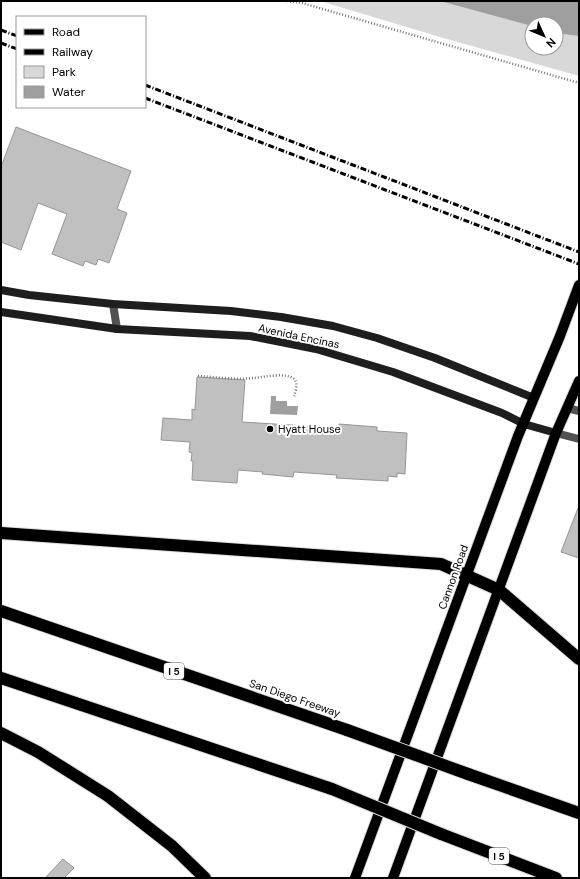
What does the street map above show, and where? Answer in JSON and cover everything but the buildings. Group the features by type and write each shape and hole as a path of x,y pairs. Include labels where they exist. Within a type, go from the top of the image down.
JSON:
{"highway":[{"path":"1,532 441,564 499,590 579,659"},
{"name":"San Diego Freeway","path":"1,611 347,730 579,813"},
{"name":"I 5","path":"1,678 332,789 441,834 556,878"},
{"path":"1,733 38,752 108,796 172,846 205,878"}],"main road":[{"name":"Cannon Road","path":"355,878 515,444 560,336 579,285"},
{"path":"393,878 556,433 579,381"}],"street":[{"name":"Avenida Encinas","path":"1,290 29,295 113,304 231,311 281,317 333,326 377,338 435,358 534,398"},
{"path":"113,304 117,329"},
{"name":"Avenida Encinas","path":"1,312 117,329 250,336 316,349 393,372 502,413 524,424 579,439"},
{"path":"567,408 579,411"}],"path":[{"path":"287,1 302,3 579,83"},
{"path":"198,376 249,379 279,375 290,377 295,380 297,385 294,397"}],"green space":[{"path":"320,1 579,1 579,76 440,37"}],"water":[{"path":"440,1 579,1 579,36 564,34 564,16 524,16 524,24"},
{"path":"271,396 276,396 276,401 287,401 287,406 298,406 297,415 270,414"}],"railway":[{"path":"1,30 16,36"},
{"path":"1,43 16,49"},
{"path":"146,85 579,252"},
{"path":"146,98 579,264"}],"place":[{"name":"Hyatt House","path":"270,429"}]}
